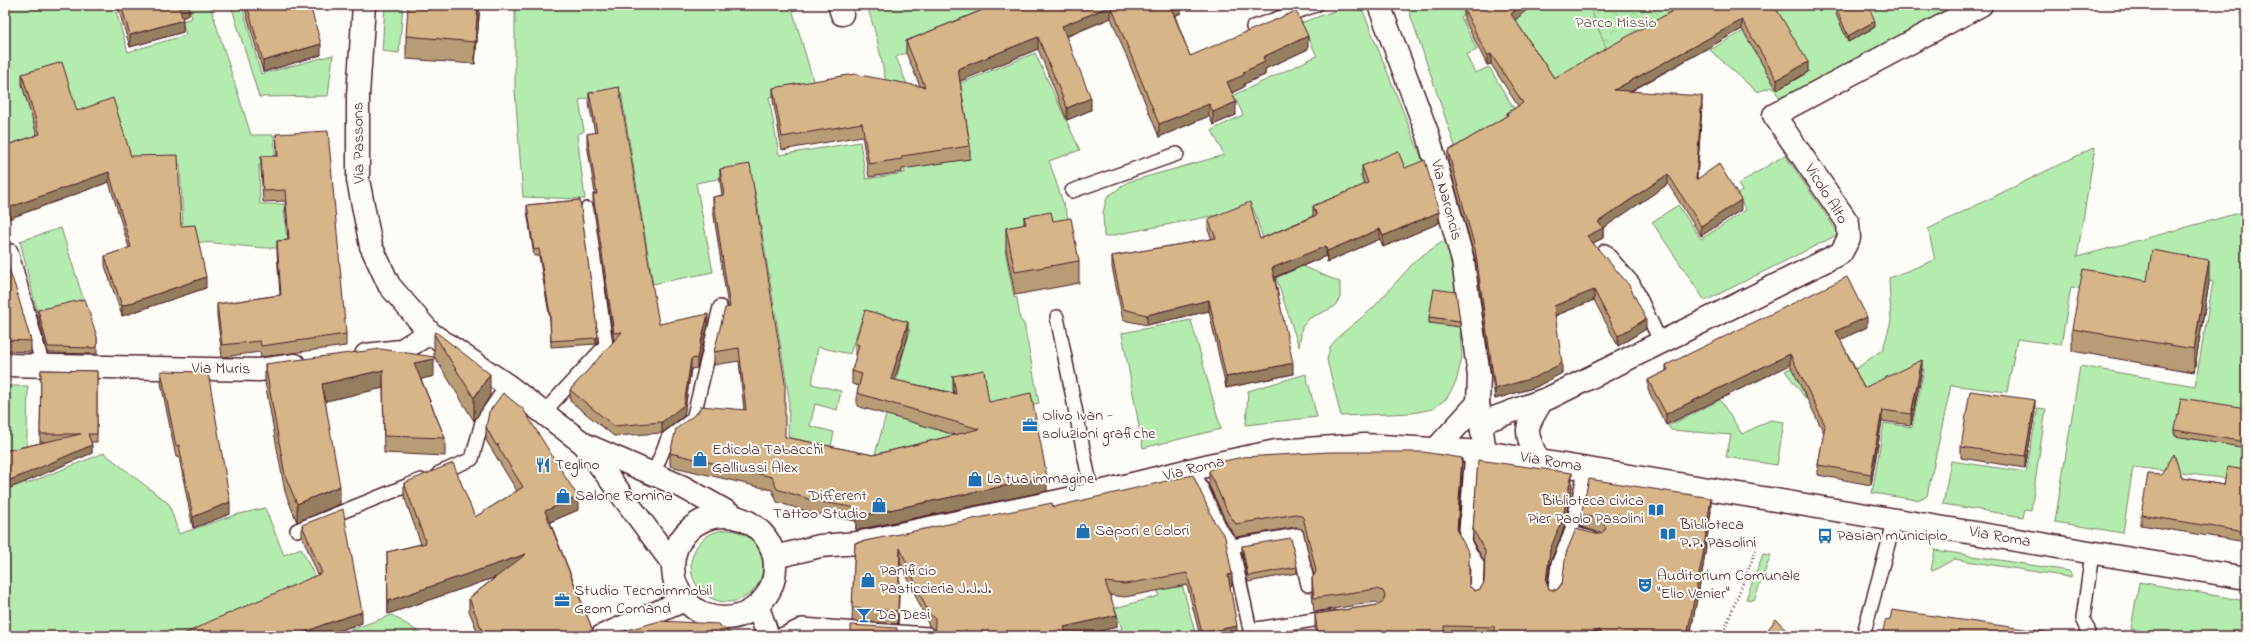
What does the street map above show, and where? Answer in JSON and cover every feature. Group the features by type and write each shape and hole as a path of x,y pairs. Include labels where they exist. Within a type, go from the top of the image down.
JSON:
{"street":[{"name":"Via Passons","path":"364,5 358,95 358,180 371,246 389,285 430,333 507,386 584,444"},
{"name":"Via Naroncis","path":"1379,5 1428,135 1463,261 1479,376 1479,452"},
{"name":"Vicolo Alto","path":"1479,413 1542,401 1841,253 1848,238 1848,223 1774,115 1981,5"},
{"path":"345,358 400,351 430,333"},
{"name":"Via Muris","path":"5,365 259,370 314,363"},
{"path":"1538,460 1528,438 1528,423 1542,401"},
{"path":"1437,448 1479,413"},
{"path":"584,444 683,487 738,518 751,523 763,532 775,557 776,571 773,584 758,607 745,614 732,618 714,618 698,611 685,600 678,589 674,577 673,564 676,549 683,537 694,526 707,519 722,516 738,518"},
{"path":"584,444 673,564"},
{"name":"Via Roma","path":"775,557 820,546 857,543 1092,494 1276,451 1364,445 1437,448 1538,460 2246,578"},
{"path":"608,633 685,600"},
{"path":"758,607 768,636"}],"lane":[{"path":"1253,28 1316,5"},
{"path":"1072,191 1177,154"},
{"path":"543,413 606,345 587,209"},
{"path":"11,251 43,366"},
{"path":"1605,252 1633,282 1661,343"},
{"path":"653,475 668,438 693,419 720,307"},
{"path":"1057,317 1092,494"},
{"path":"297,530 472,459 482,422 507,386"},
{"path":"1476,596 1477,564 1465,544 1479,452"},
{"path":"1554,596 1558,564 1571,533 1586,468"},
{"path":"1193,470 1221,530 1232,546 1250,630 1348,614"},
{"path":"1863,636 1895,519"},
{"path":"1571,533 1598,540"},
{"path":"1232,546 1297,535 1308,585"},
{"path":"2086,636 2088,628 2083,619 2092,553"},
{"path":"779,636 802,625 928,634 928,636"}],"path":[{"path":"1722,636 1756,550"}],"green space":[{"path":"5,5 114,5 128,52 186,35 182,21 192,18 188,5 210,5 251,135 274,135 276,165 259,165 260,204 284,204 286,234 291,234 293,247 270,248 198,242 196,233 152,225 183,223 180,164 132,164 5,149"},
{"path":"231,5 242,5 261,74 333,55 328,96 259,97"},
{"path":"385,5 403,5 399,53 382,51"},
{"path":"515,5 791,5 815,87 769,97 779,155 860,142 866,179 905,173 877,39 867,5 1023,5 896,57 913,99 946,89 1035,53 1080,150 1049,161 1075,238 1005,250 1014,297 1017,298 1020,319 1024,324 1039,403 985,414 987,428 872,465 910,330 862,318 850,354 818,347 812,384 841,391 837,410 815,404 810,426 834,432 830,452 788,443 789,398 756,196 750,173 696,183 713,272 653,284 621,92 579,100 584,131 577,135 585,199 523,197 515,90"},
{"path":"1407,5 1480,5 1461,17 1477,50 1466,55 1475,73 1489,67 1516,112 1457,152"},
{"path":"1498,5 1686,5 1555,85"},
{"name":"Parco Missio","path":"1589,5 1686,5 1607,50"},
{"path":"1764,5 1960,5 1780,98 1772,87 1757,92 1710,50 1770,16"},
{"path":"1348,6 1363,11 1426,169 1406,177 1399,160 1360,176 1367,193 1312,216 1315,223 1292,233 1304,267 1340,282 1340,298 1334,307 1310,318 1302,327 1299,347 1253,208 1104,237 1103,213 1107,197 1128,182 1224,155 1212,130 1243,115 1234,95 1317,56 1301,23"},
{"path":"2095,147 2077,257 2246,211 2246,481 2133,467 2123,533 2055,522 2080,366 2195,386 2213,282 2150,270 2145,299 2071,287 2061,345 2017,339 2007,392 1951,385 1927,496 1917,500 1872,493 1884,423 1912,427 1924,369 1865,397 1854,375 1806,399 1785,371 1842,343 1856,369 1883,349 1891,321 1889,278 1935,260 1928,229"},
{"path":"1785,155 1839,234 1705,301 1652,222 1678,205 1701,239 1746,210 1737,195 1742,191 1738,184"},
{"path":"61,228 84,301 37,312 20,241"},
{"path":"1448,238 1455,270 1462,358 1456,382 1447,398 1433,409 1412,413 1341,416 1327,360 1330,347 1339,336 1372,309 1417,259"},
{"path":"1191,320 1221,429 1143,448 1122,333"},
{"path":"1306,374 1317,417 1246,425 1248,391"},
{"path":"5,386 28,386 26,484 104,453 169,504 179,534 235,515 265,508 284,555 301,548 318,583 201,636 5,636"},
{"path":"1720,400 1742,434 1770,420 1784,422 1777,465 1726,457 1731,435 1671,430 1668,426"},
{"path":"2038,408 2046,409 2031,510 2025,509 2023,517 1943,504 1951,461 2026,472"},
{"path":"727,530 747,536 757,546 763,566 757,586 747,596 727,602 707,596 697,586 691,566 697,546 707,536"},
{"path":"1935,550 2069,571 2072,576 2069,577 1954,559 1933,571 1931,570"},
{"path":"1763,554 1771,555 1754,600 1746,599"},
{"path":"1179,573 1196,636 1092,636 1122,629 1115,608 1159,596 1155,580"},
{"path":"2139,582 2246,601 2246,633 2205,633 2203,636 2172,636 2131,629"},
{"path":"392,615 425,636 333,636"}],"building":[{"path":"121,5 186,5 179,7 183,20 130,35"},
{"path":"247,5 310,5 321,44 263,61"},
{"path":"408,5 478,5 475,42 406,36"},
{"path":"995,5 1170,5 1190,56 1296,11 1308,36 1263,57 1265,62 1243,72 1244,75 1227,82 1236,102 1213,112 1209,104 1159,124 1111,6 1062,26 1091,98 1067,108 1038,37 958,69 970,146 902,156 902,159 869,164 862,123 782,137 773,88 854,74 925,87 906,41"},
{"path":"1470,5 1521,5 1511,14 1554,78 1683,5 1774,5 1808,62 1777,80 1742,20 1614,90 1702,96 1696,180 1719,164 1741,200 1701,226 1668,174 1598,222 1603,228 1587,236 1629,285 1646,319 1618,336 1594,290 1554,306 1562,363 1536,377 1495,389 1475,248 1448,151 1508,115 1507,113 1523,103 1491,54 1487,55 1464,9"},
{"path":"1842,5 1868,5 1875,21 1848,36 1836,8"},
{"path":"62,62 77,111 113,98 131,156 178,155 181,226 195,225 206,277 122,306 105,256 131,247 109,172 5,209 5,146 40,134 22,74"},
{"path":"619,87 659,324 708,314 697,358 691,359 684,405 662,422 614,426 570,390 622,332 614,333 593,194 597,194 587,134 597,132 589,93"},
{"path":"328,131 346,334 261,346 260,341 222,345 217,304 281,295 277,241 289,240 285,190 263,191 261,156 278,156 276,134"},
{"path":"1398,151 1405,168 1425,160 1439,212 1383,236 1380,229 1327,251 1326,246 1272,268 1293,363 1226,377 1209,300 1147,315 1123,309 1112,256 1216,238 1208,219 1250,202 1260,239 1317,215 1313,206 1368,183 1362,166"},
{"path":"750,164 785,383 785,437 873,455 979,429 857,393 862,374 852,371 859,345 855,343 865,310 908,322 891,379 956,394 953,376 984,370 989,402 1031,393 1047,477 856,517 857,508 815,501 777,489 772,477 670,453 676,429 698,412 701,406 746,410 739,348 714,352 725,308 730,307 713,197 724,195 720,169"},
{"path":"580,200 598,336 596,338 551,341 550,314 539,249 534,250 527,205"},
{"path":"1051,212 1053,221 1071,218 1079,261 1015,272 1006,228 1026,224 1024,217"},
{"path":"2152,250 2209,260 2194,349 2072,329 2083,269 2147,281"},
{"path":"5,259 15,286 31,341 5,340"},
{"path":"1847,277 1867,317 1836,331 1864,388 1922,360 1911,414 1882,410 1871,474 1818,465 1825,425 1790,354 1666,414 1648,380 1668,370 1666,365"},
{"path":"1434,289 1456,292 1460,321 1429,317"},
{"path":"85,299 97,337 97,348 48,347 38,310"},
{"path":"436,332 490,374 474,398 434,334"},
{"path":"381,349 434,357 434,359 414,363 445,438 384,436 383,370 322,384 340,486 297,504 285,475 265,364"},
{"path":"41,370 97,371 97,434 88,434 92,445 5,482 5,451 81,434 40,434"},
{"path":"161,371 208,372 230,502 193,517 179,445 176,446"},
{"path":"1970,391 2035,400 2025,456 1961,447"},
{"path":"503,393 523,409 578,497 545,511 595,636 474,636 482,630 469,598 526,554 388,601 387,552 426,543 404,483 453,463 475,517 523,487 486,427 489,412"},
{"path":"2181,398 2246,408 2246,442 2175,430"},
{"path":"1330,452 1423,452 1462,458 1457,531 1469,553 1469,586 1475,591 1480,589 1484,583 1485,551 1473,529 1478,460 1572,473 1563,517 1550,550 1546,582 1549,589 1553,590 1557,590 1562,584 1566,553 1576,529 1600,534 1606,529 1603,521 1581,514 1589,479 1711,498 1703,554 1687,636 1601,636 1600,630 1582,636 1495,636 1495,627 1444,626 1444,636 1318,636 1315,614 1378,605 1382,603 1385,596 1383,591 1376,589 1314,598 1312,578 1316,570 1303,517 1296,514 1236,524 1228,513 1209,471 1224,461 1243,457"},
{"path":"2174,454 2182,478 2224,485 2227,467 2246,470 2246,532 2141,515 2148,474 2161,475"},
{"path":"1193,475 1214,521 1225,537 1232,574 1228,575 1237,626 1202,633 1187,573 1125,584 1105,582 1117,615 1064,627 1067,636 939,636 935,627 935,618 929,614 900,548 898,611 852,608 855,543 1052,503 1053,507"},
{"path":"343,509 362,612 325,624 296,636 180,636 322,573 302,525"},
{"path":"1291,538 1297,567 1248,576 1242,546"},
{"path":"1892,610 2052,633 2052,636 1882,636 1885,621 1890,620"},
{"path":"1776,619 1792,636 1763,636"},
{"path":"660,621 718,624 734,636 606,636"},
{"path":"851,625 897,628 897,636 851,636"}],"place":[{"name":"Olivo Ivan - soluzioni grafiche","path":"1030,425"},
{"name":"Edicola Tabacchi Galliussi Alex","path":"700,459"},
{"name":"Teglino","path":"543,465"},
{"name":"La tua immagine","path":"975,479"},
{"name":"Salone Romina","path":"563,496"},
{"name":"Different Tattoo Studio","path":"879,505"},
{"name":"Biblioteca civica Pier Paolo Pasolini","path":"1656,510"},
{"name":"Sapori e Colori","path":"1083,531"},
{"name":"Biblioteca P.P. Pasolini","path":"1668,534"},
{"name":"Pasian municipio","path":"1825,536"},
{"name":"Panificio Pasticcieria J.J.J.","path":"868,580"},
{"name":"Auditorium Comunale \"Elio Venier\"","path":"1645,585"},
{"name":"Studio Tecnoimmobil Geom Comand","path":"562,600"},
{"name":"Da Desi","path":"864,615"}]}
